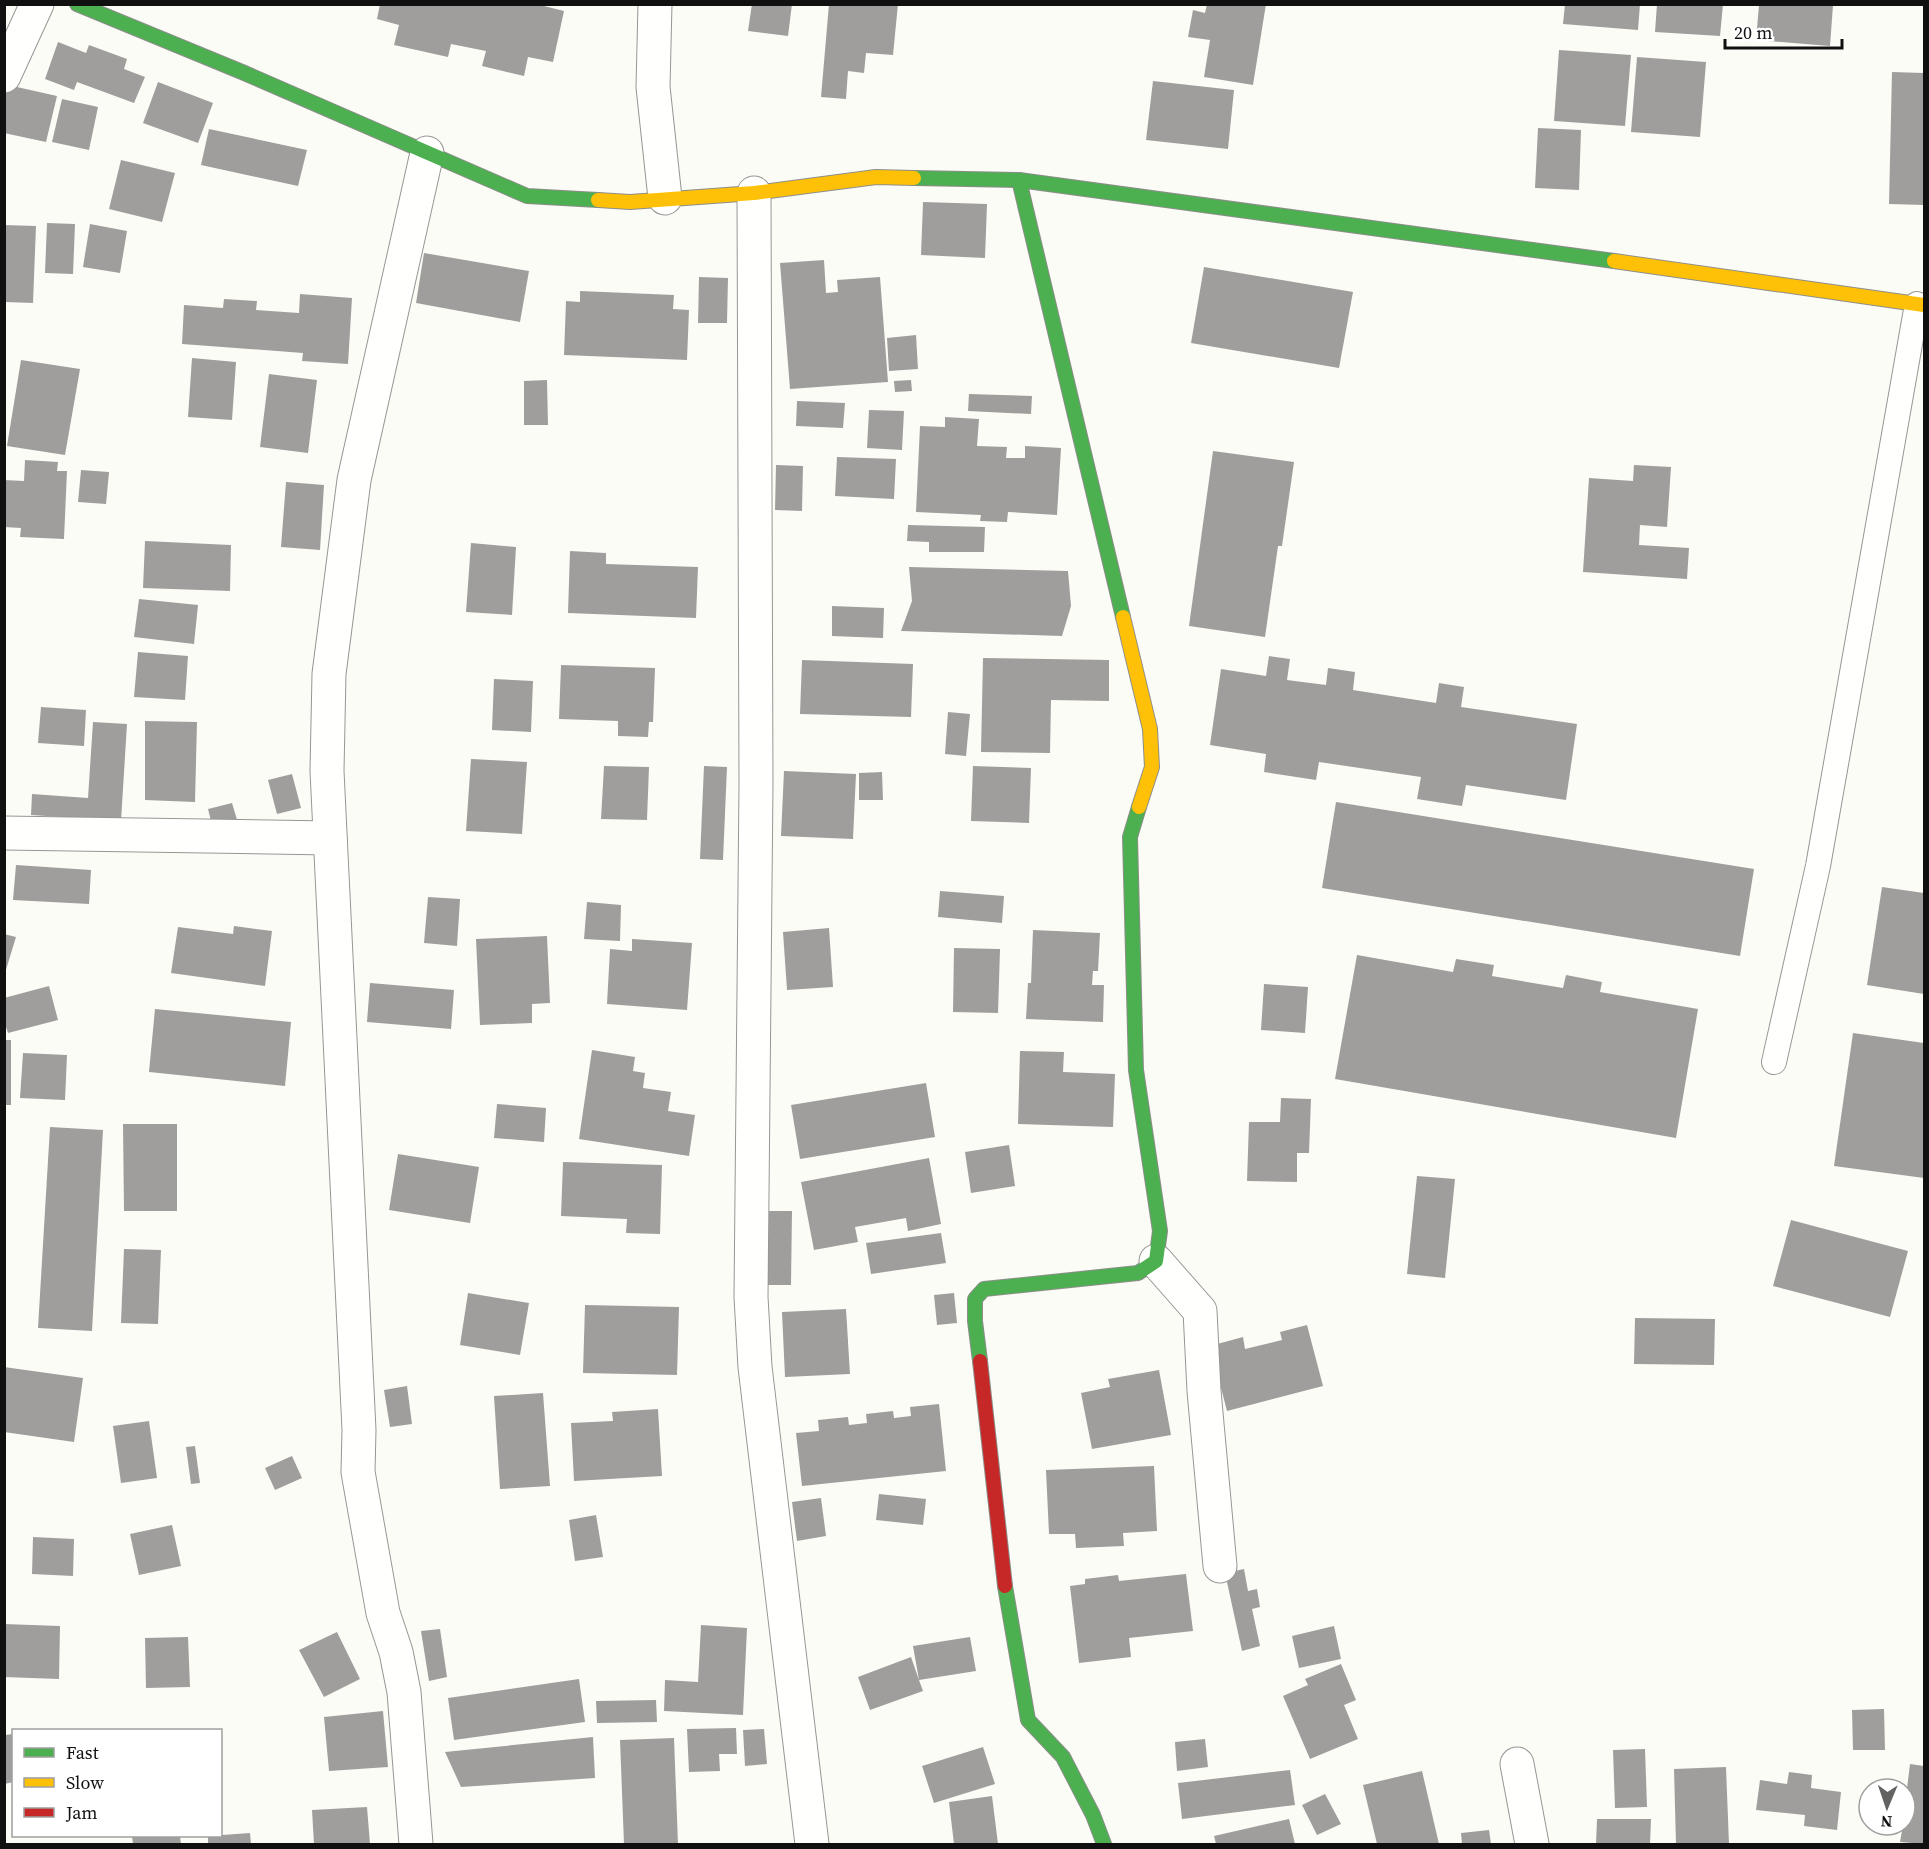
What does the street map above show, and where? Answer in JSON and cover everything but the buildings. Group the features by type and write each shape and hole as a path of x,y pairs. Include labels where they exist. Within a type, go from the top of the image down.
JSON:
{"street":[{"path":"4,76 37,4"},
{"path":"77,4 242,72 527,196 630,202 754,193 876,177 1019,180 1921,305"},
{"path":"656,4 653,87 665,198"},
{"path":"416,1845 404,1692 396,1652 383,1613 358,1472 358,1418 327,771 329,674 354,480 427,153"},
{"path":"1019,180 1150,729 1152,767 1130,837 1136,1070 1160,1231 1156,1261 1138,1273 984,1289 975,1299 975,1321 1006,1598 1028,1720 1063,1756 1094,1815 1104,1845"},
{"path":"754,193 756,784 751,1297 755,1367 812,1845"},
{"path":"4,833 330,838"},
{"path":"1156,1261 1200,1311 1204,1391 1220,1566"},
{"path":"1517,1764 1532,1845"}],"lane":[{"path":"1774,1062 1818,866 1921,305"}],"traffic: fast":[{"path":"77,4 242,72 527,196 598,200"},
{"path":"914,178 1019,180 1614,261"},
{"path":"1019,180 1123,617"},
{"path":"980,1361 975,1299 984,1289 1138,1273 1156,1261 1160,1231 1136,1070 1130,837 1139,807"},
{"path":"1005,1586 1028,1720 1063,1757 1093,1815 1104,1844"}],"traffic: slow":[{"path":"598,200 630,202 754,193 876,177 914,178"},
{"path":"1614,261 1924,305"},
{"path":"1123,617 1150,729 1152,767 1139,807"}],"traffic: jam":[{"path":"980,1361 1005,1586"}]}
